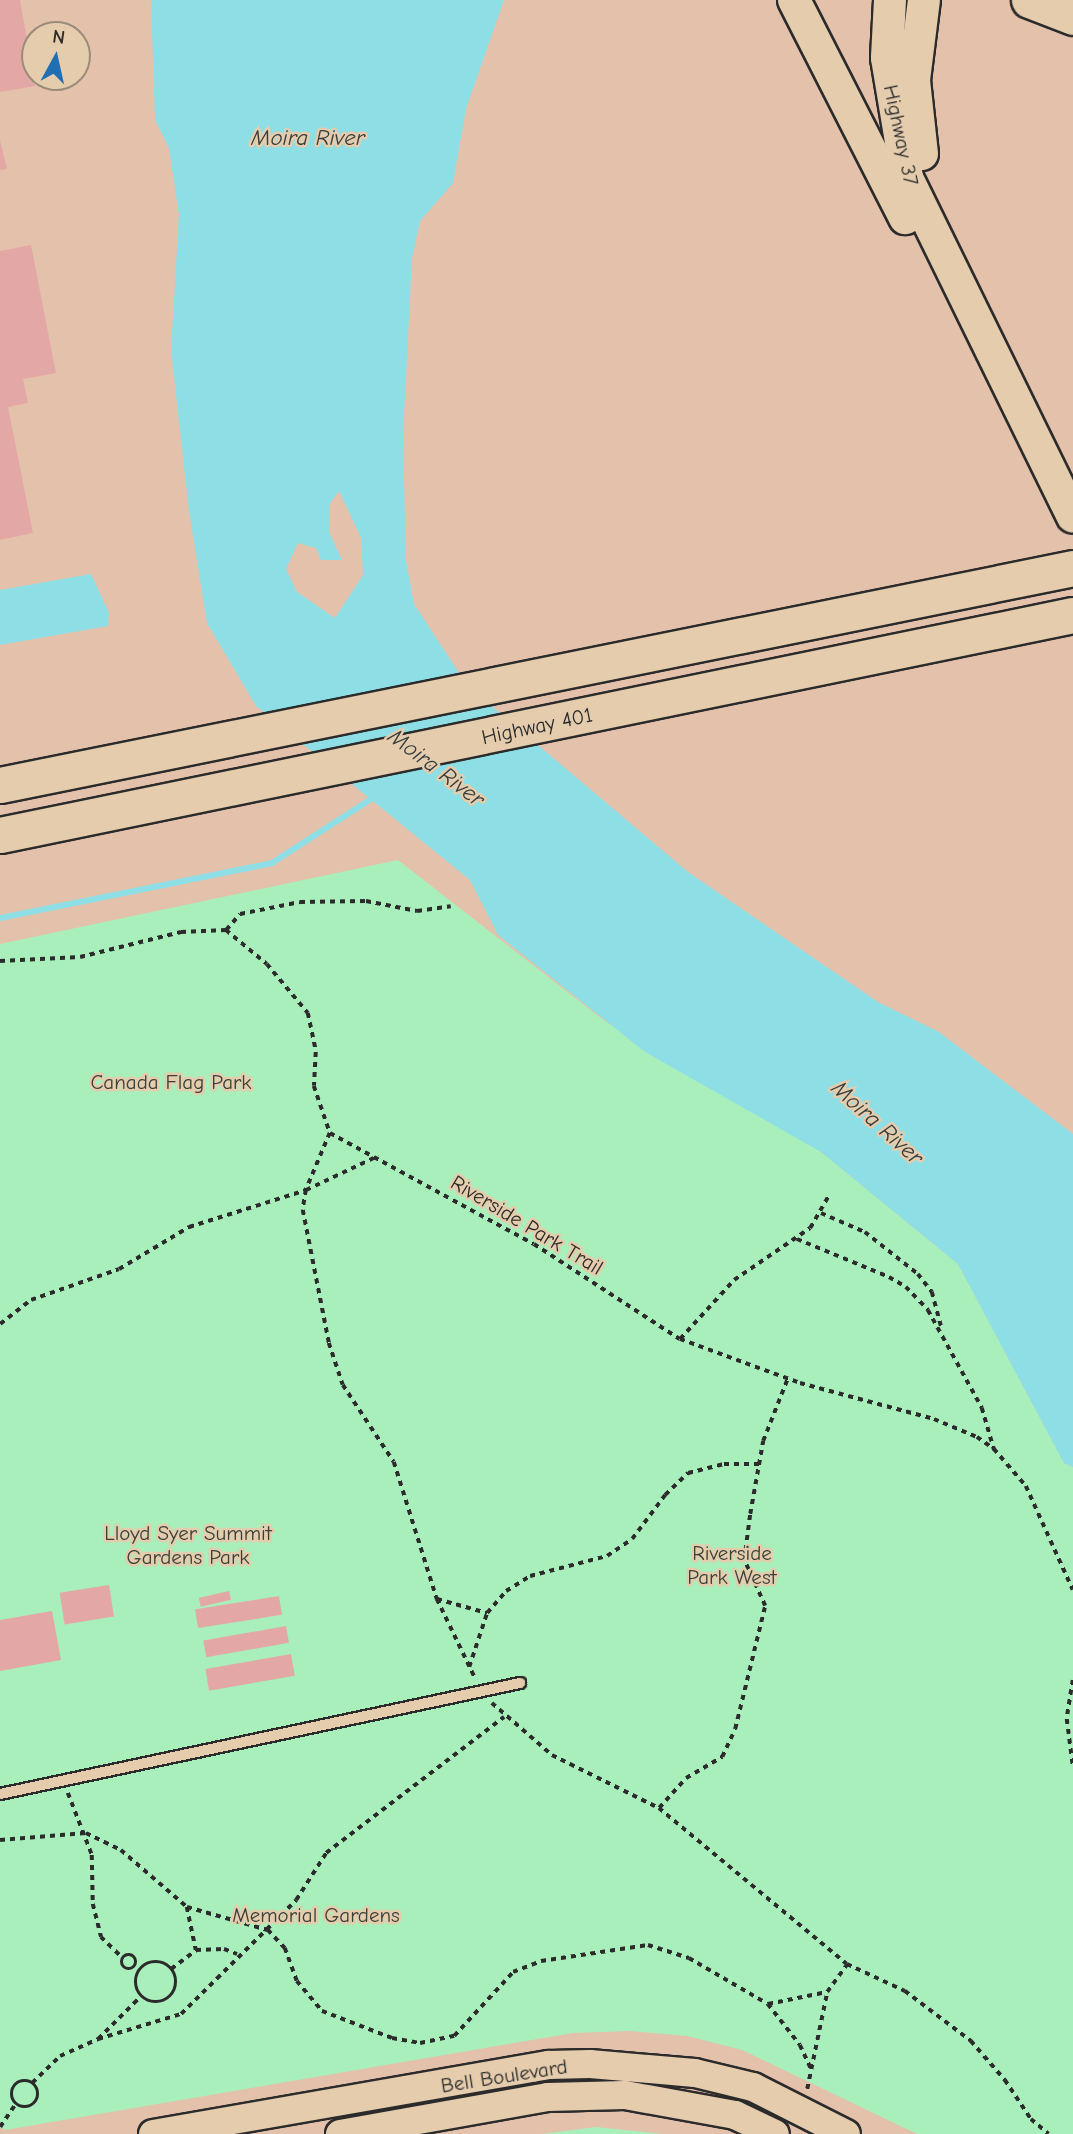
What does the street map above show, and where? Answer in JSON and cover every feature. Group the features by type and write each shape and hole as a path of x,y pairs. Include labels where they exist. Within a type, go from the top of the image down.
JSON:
{"highway":[{"path":"1029,0 1073,17"},
{"path":"0,785 1066,569"},
{"name":"Highway 401","path":"0,837 1073,617"},
{"path":"0,762 218,741"}],"main road":[{"path":"794,0 931,264 1028,427"},
{"name":"Highway 37","path":"890,0 890,91 907,178 1073,517"},
{"name":"Highway 37","path":"924,0 914,80 920,140 936,214 966,299"},
{"name":"Bell Boulevard","path":"153,2134 549,2065 590,2064 695,2073 753,2087 846,2134"},
{"name":"Bell Boulevard","path":"340,2134 548,2097 625,2095 686,2102 735,2115 775,2134"}],"lane":[{"path":"0,1794 520,1683"}],"path":[{"path":"226,930 240,914 300,902 366,901 416,911 451,906"},
{"path":"0,961 80,957 181,932 226,930 267,964 308,1013 316,1052 314,1086 330,1133 306,1190 303,1210 329,1343 343,1385 394,1462 437,1599 482,1691 504,1717 552,1755 659,1808 847,1964 905,1991 971,2041 1031,2119 1049,2134"},
{"name":"Riverside Park Trail","path":"330,1133 378,1156 534,1244 680,1339 787,1379 960,1428 994,1449 1026,1486 1073,1590"},
{"path":"0,1324 31,1300 119,1269 190,1227 306,1190 378,1156"},
{"path":"680,1339 734,1280 797,1239 821,1213 829,1195"},
{"path":"821,1213 865,1232 918,1274 932,1292 942,1332"},
{"path":"797,1239 906,1287 942,1332 982,1408 994,1449"},
{"path":"659,1808 685,1778 722,1757 736,1729 765,1605 744,1560 759,1464 787,1379"},
{"path":"470,1667 488,1613 506,1591 530,1576 607,1556 632,1539 665,1495 688,1473 724,1464 759,1464"},
{"path":"437,1599 488,1613"},
{"path":"1073,1681 1067,1719 1073,1766"},
{"path":"0,2127 16,2103 15,2085 32,2083 60,2056 98,2039 181,2014 237,1954 268,1930 296,1900 326,1853 504,1717"},
{"path":"63,1781 86,1833 96,1879 95,1919 101,1937 123,1958 126,1968 134,1965"},
{"path":"0,1840 86,1833 121,1850 187,1907 268,1930 285,1948 297,1981 322,2011 392,2038 420,2043 454,2036 513,1972 541,1961 648,1945 689,1958 768,2004 800,2045 812,2071"},
{"path":"187,1907 196,1951"},
{"path":"171,1969 196,1951 224,1949 237,1954"},
{"path":"123,1958 132,1956 134,1965 140,1970"},
{"path":"159,1963 171,1969 176,1981 171,1996 153,2002 141,1996 136,1983 140,1970 159,1963"},
{"path":"806,2092 827,1992 847,1964"},
{"path":"768,2004 827,1992"},
{"path":"98,2039 141,1996"},
{"path":"16,2103 34,2103 38,2091 32,2083"}],"green space":[{"name":"Riverside Park West","path":"398,860 606,1022 821,1152 958,1264 1064,1463 1073,1467 1073,2134 917,2134 742,2050 687,2036 630,2031 573,2033 5,2130 0,2127 0,944"},
{"path":"596,2127 663,2134 542,2134"}],"water":[{"name":"Moira River","path":"151,0 504,0 466,109 453,183 420,221 412,259 403,436 406,560 414,604 467,685 688,872 878,1002 939,1032 1073,1134 1073,1467 1064,1463 958,1264 821,1152 645,1052 498,935 470,880 256,706 207,623 189,511 171,350 179,215 169,148 155,120","holes":["339,491 361,538 363,575 335,618 297,592 286,569 298,543 316,548 321,560 342,560 329,532 329,505"]},
{"path":"91,574 109,613 108,626 0,645 0,590"}],"building":[{"path":"0,0 20,0 24,21 21,21 21,88 0,92"},
{"path":"0,140 7,169 0,170"},
{"path":"31,245 56,373 23,379 28,403 8,407 33,533 0,540 0,251"},
{"path":"109,1585 114,1617 65,1624 60,1593"},
{"path":"229,1591 231,1600 201,1607 199,1598"},
{"path":"279,1596 282,1615 198,1628 195,1609"},
{"path":"52,1611 61,1660 0,1671 0,1620"},
{"path":"286,1626 289,1643 206,1657 203,1641"},
{"path":"291,1654 295,1676 209,1691 205,1669"}],"waterway":[{"path":"0,918 272,863 371,799"}],"park label":[{"name":"Canada Flag Park","path":"171,1082"},
{"name":"Lloyd Syer Summit Gardens Park","path":"188,1545"},
{"name":"Memorial Gardens","path":"316,1915"}]}
